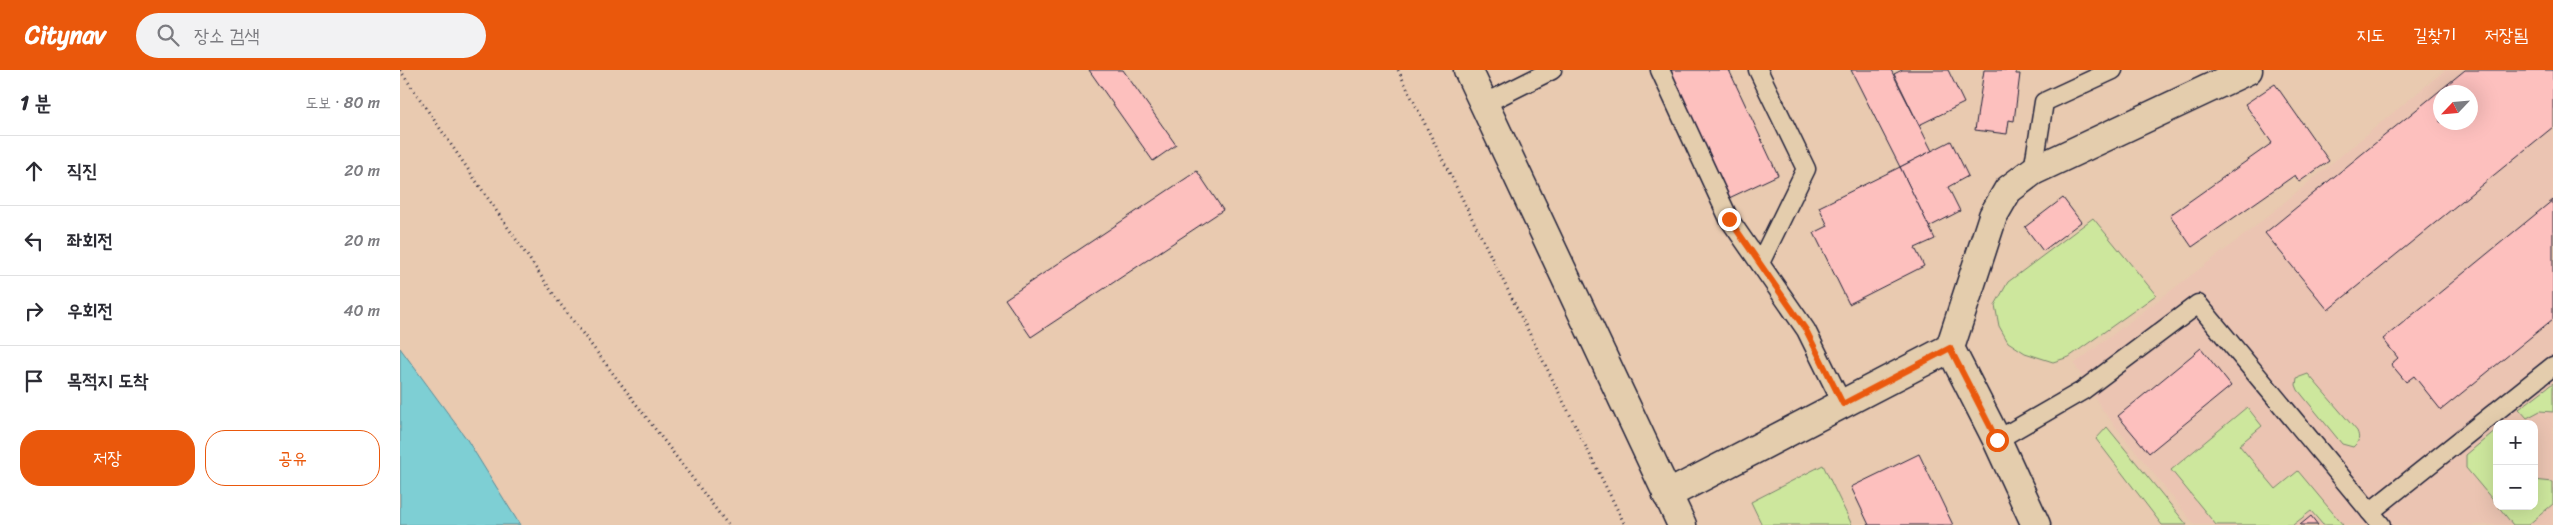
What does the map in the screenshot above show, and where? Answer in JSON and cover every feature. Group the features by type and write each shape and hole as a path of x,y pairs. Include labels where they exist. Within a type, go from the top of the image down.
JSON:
{"street":[{"path":"1468,70 1682,525"},
{"path":"1667,495 1950,348 1994,216 2008,190 2033,171 2248,70"},
{"path":"1950,348 1997,440 2036,525"}],"lane":[{"path":"1484,104 1552,70"},
{"path":"1660,70 1729,219 1806,330 1843,404"},
{"path":"1758,70 1806,169 1760,263"},
{"path":"2033,171 2044,102 2113,70"},
{"path":"1997,440 2082,391 2198,304 2375,519 2553,366"}],"path":[{"path":"400,70 561,305 728,525"},
{"path":"1398,70 1625,525"}],"shaded area":[{"path":"2445,70 2553,70 2553,525 2195,525 2104,412 2074,364 2251,230"}],"green space":[{"path":"2093,218 2156,295 2069,357 2053,362 2025,353 2008,342 1999,326 1995,305 2008,282"},
{"path":"2308,374 2357,431 2358,440 2353,447 2342,444 2298,390 2296,385 2297,378"},
{"path":"2553,383 2553,412 2540,411 2527,418 2519,409"},
{"path":"2247,407 2262,426 2239,445 2276,489 2298,471 2343,525 2323,525 2311,511 2293,525 2216,525 2171,470"},
{"path":"2107,427 2187,525 2162,525 2096,439"},
{"path":"2493,432 2493,500 2466,468 2466,455"},
{"path":"1823,465 1852,525 1762,525 1751,502"},
{"path":"2538,480 2553,482 2553,504 2528,525 2513,525 2501,510 2538,510"}],"water":[{"path":"400,348 466,438 520,525 400,525"}],"building":[{"path":"1089,70 1123,70 1176,145 1153,161"},
{"path":"1670,70 1729,70 1778,175 1729,198"},
{"path":"1851,70 1891,70 1932,151 1900,167"},
{"path":"1902,70 1948,70 1964,103 1919,125 1894,74"},
{"path":"1984,70 2016,70 2016,74 2020,74 2014,121 2009,120 2007,134 1975,130"},
{"path":"2465,70 2553,70 2553,127 2328,310 2265,233 2433,96 2433,130 2478,130 2478,85 2447,85"},
{"path":"2275,84 2329,161 2299,182 2295,175 2192,247 2170,215 2272,143 2245,104"},
{"path":"1951,141 1968,176 1948,187 1960,211 1929,227 1900,167"},
{"path":"1900,167 1935,239 1915,248 1924,266 1849,304 1814,233 1828,226 1819,207"},
{"path":"1197,171 1223,210 1031,337 1005,299"},
{"path":"2063,198 2081,222 2043,251 2025,227"},
{"path":"2553,200 2553,319 2441,410 2414,376 2406,382 2391,364 2398,358 2383,339"},
{"path":"2201,348 2231,386 2149,453 2118,416"},
{"path":"1919,454 1953,525 1869,525 1851,487"},
{"path":"2311,516 2318,525 2300,525"}],"route":[{"path":"1729,219 1806,330 1843,404 1950,348 1997,440"}]}
